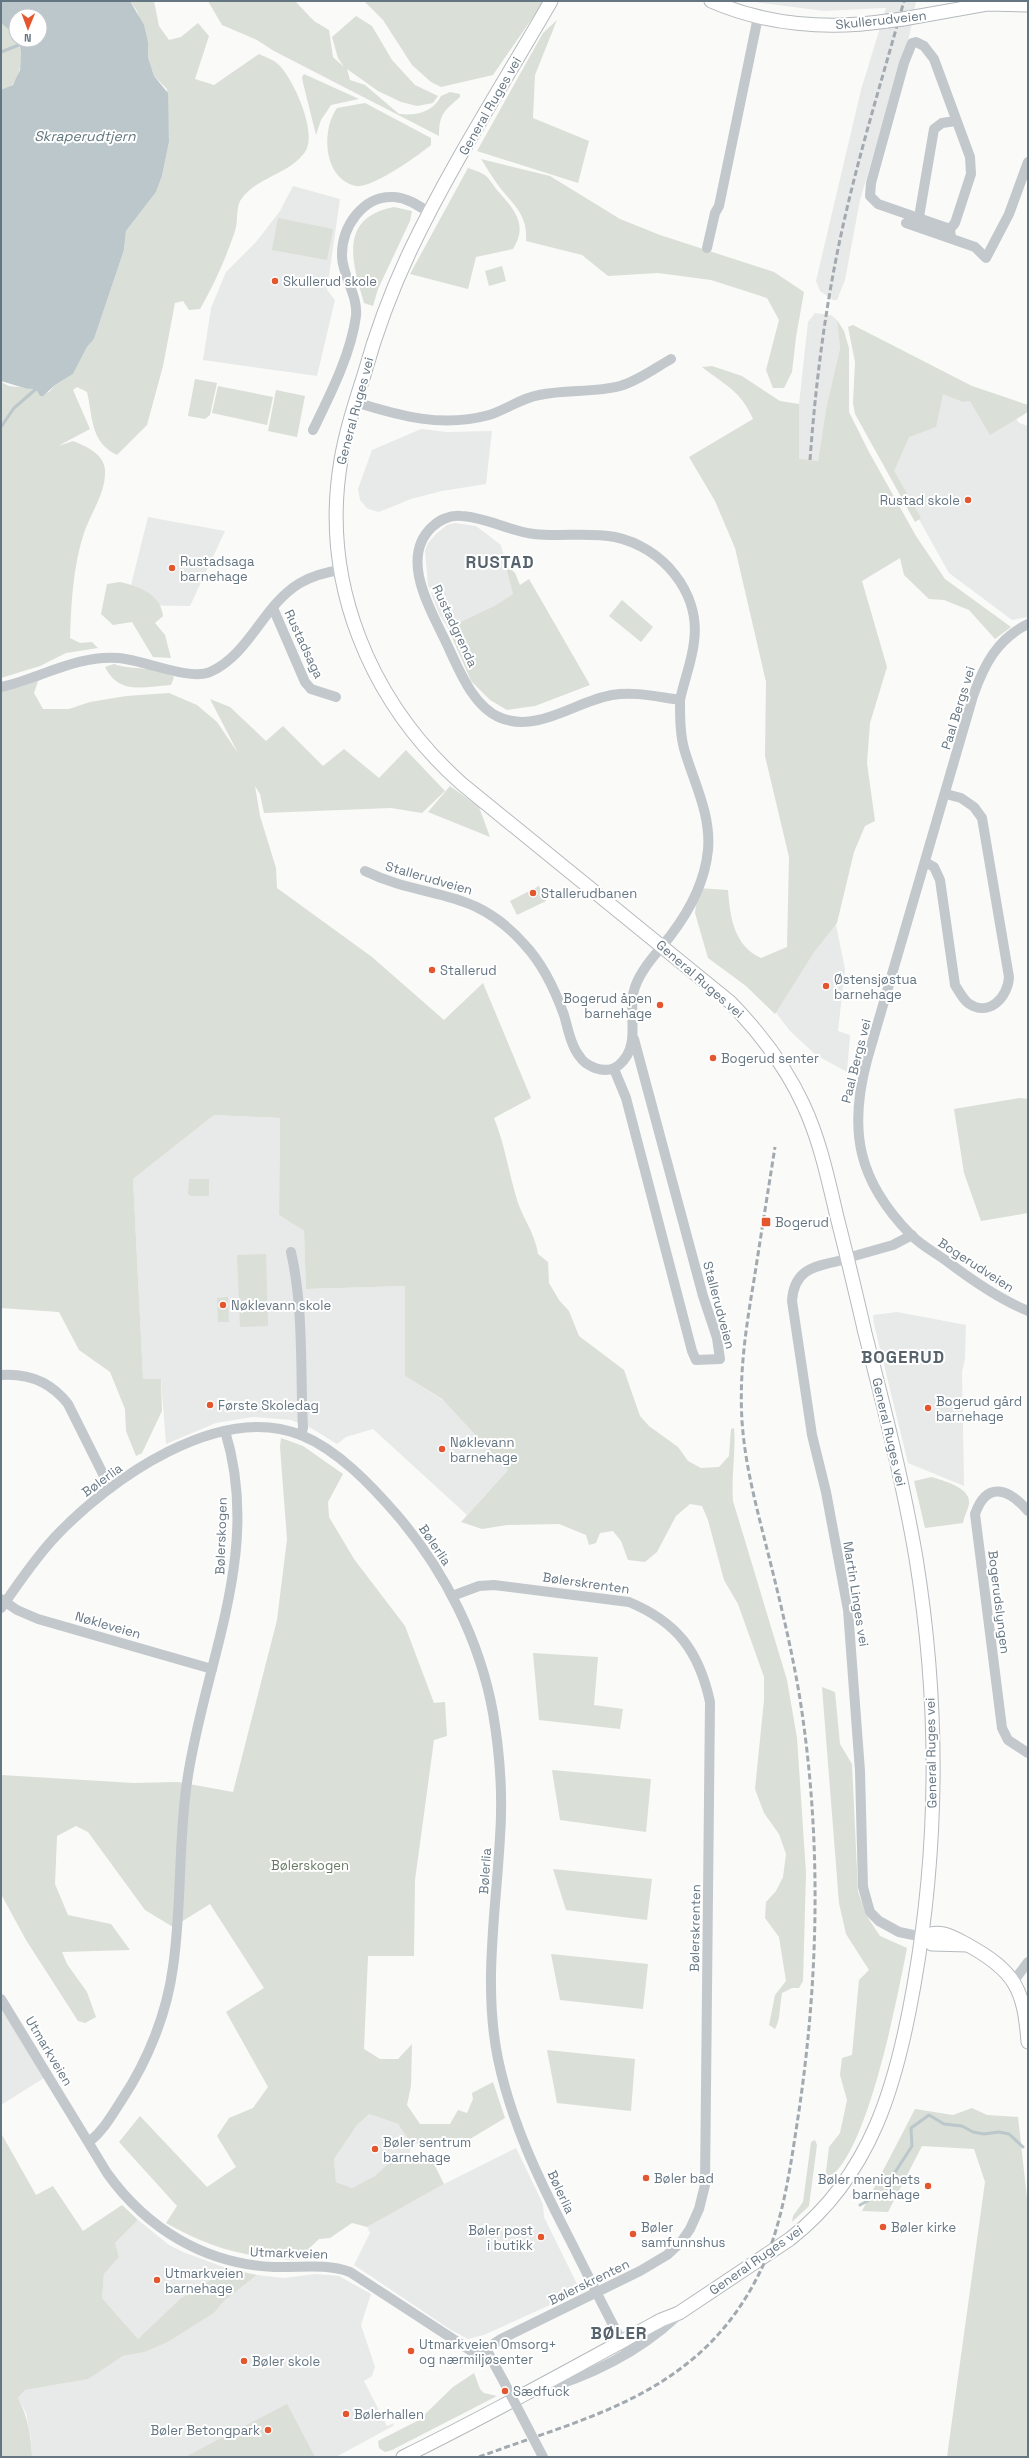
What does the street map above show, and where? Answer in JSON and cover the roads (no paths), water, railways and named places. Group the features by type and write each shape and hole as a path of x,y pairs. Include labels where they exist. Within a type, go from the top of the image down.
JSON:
{"main road":[{"name":"General Ruges vei","path":"403,2457 509,2402 533,2392 550,2379 624,2346 661,2320 679,2313 799,2232 830,2201 848,2179 876,2128 900,2058 923,1937 928,1901 933,1809 933,1744 924,1620 905,1503 847,1259 816,1137 790,1078 762,1036 730,1002 462,784 413,734 389,700 369,665 354,627 340,570 337,538 337,495 341,460 355,402 392,295 410,251 430,212 551,1"},
{"name":"Skullerudveien","path":"711,1 729,9 758,17 820,25 903,19 987,4 1028,5"},
{"path":"923,1937 932,1944 968,1945 997,1962 1013,1982 1024,2010 1028,2042"}],"street":[{"path":"707,248 715,213 719,206 758,17"},
{"path":"951,234 971,170 970,157 934,59 920,43 912,43 904,63 871,183 870,196 878,204 919,218 951,234 976,248 986,258 1008,214 1028,162"},
{"path":"919,218 934,129 942,123 956,121"},
{"name":"General Ruges vei","path":"312,430 339,370 354,325 355,303 342,255 348,228 368,203 386,197 404,199 430,212"},
{"path":"906,223 951,234"},
{"path":"355,402 383,411 427,421 440,422 472,419 490,415 538,395 586,392 621,386 671,359"},
{"name":"Rustadgrenda","path":"662,946 684,917 696,893 708,851 705,814 684,744 680,700 694,642 693,618 684,589 672,570 652,552 629,541 614,537 536,534 458,515 437,522 421,539 418,548 418,566 427,603 471,690 486,709 499,718 530,722 582,702 623,694 680,700"},
{"name":"Rustadsaga","path":"1,687 67,664 106,658 138,660 184,674 199,675 228,662 273,608 298,584 340,570"},
{"name":"Rustadsaga","path":"273,608 306,682 311,689 336,697"},
{"name":"Paal Bergs vei","path":"912,1236 885,1203 862,1156 857,1132 857,1107 867,1060 946,794 972,700 985,665 1008,637 1028,624"},
{"path":"925,862 934,867 940,880 955,985 962,997 973,1006 988,1007 995,1005 1006,994 1010,977 985,830 982,818 974,807 961,798 946,794"},
{"name":"Stallerudveien","path":"364,871 386,882 449,896 474,904 503,922 531,952 548,977 579,1056 595,1068 608,1070 614,1069 629,1051 633,1035"},
{"name":"Stallerudveien","path":"614,1069 626,1098 692,1351 696,1360 720,1359 717,1338 703,1296 633,1035 631,1008 634,990 641,975 662,946"},
{"path":"847,1259 893,1245 912,1236"},
{"name":"Bogerudveien","path":"912,1236 976,1283 1028,1311"},
{"path":"291,1252 296,1276 300,1315 303,1428 301,1435"},
{"name":"Martin Linges vei","path":"847,1259 814,1267 799,1276 792,1290 792,1300 812,1435 826,1492 848,1610 860,1771 863,1887 870,1912 879,1921 899,1932 923,1937"},
{"path":"1,1375 19,1374 39,1380 61,1396 68,1404 110,1488"},
{"name":"Bølerlia","path":"2,1603 28,1568 54,1538 110,1488 146,1465 177,1450 225,1431 244,1427 263,1426 301,1435 333,1454 360,1477 390,1508 430,1559 452,1596 472,1639 487,1685 493,1715 501,1776 500,1836 491,1978 493,2029 499,2061 510,2105 521,2136 553,2209 624,2346"},
{"name":"Bølerskogen","path":"89,2142 109,2121 139,2070 159,2024 168,1990 176,1943 187,1781 212,1669 229,1607 236,1552 236,1494 231,1451 225,1431"},
{"name":"Bogerudslyngen","path":"1028,1511 1012,1494 998,1492 985,1496 980,1500 975,1514 1002,1728 1008,1740 1028,1753"},
{"name":"Bølerskrenten","path":"452,1596 479,1586 494,1585 629,1602 650,1611 676,1631 695,1655 705,1677 710,1702 705,2189 693,2223 674,2249 651,2266 501,2339 486,2349"},
{"name":"Nøkleveien","path":"2,1603 38,1619 212,1669"},
{"path":"1013,1982 1028,1962"},
{"name":"Utmarkveien","path":"1,1999 108,2173 133,2205 159,2228 188,2245 222,2259 250,2265 317,2266 336,2268 350,2272 469,2350 476,2352 486,2349"},
{"path":"486,2349 543,2457"}],"water":[{"name":"Skraperudtjern","path":"1,1 130,1 144,25 148,42 148,57 154,76 168,93 169,142 162,176 156,192 126,231 124,250 94,339 87,347 73,374 55,385 43,396 40,396 36,389 23,388 1,381 1,90 13,85 20,70 20,48 48,48 48,8 8,8 8,29 1,23"}],"waterway":[{"path":"1,52 11,48"},
{"path":"1,427 14,408 36,389"},
{"path":"860,2205 876,2196 883,2199 890,2193 892,2177 912,2146 911,2128 929,2115 944,2124 962,2126 973,2132 984,2134 999,2132 1009,2134 1023,2147"}],"railway":[{"path":"810,460 820,359 836,259 850,194 904,1"},
{"path":"479,2457 588,2418 641,2394 666,2379 701,2352 723,2329 751,2290 771,2245 777,2228 785,2194 797,2124 810,2018 815,1911 815,1858 812,1805 800,1699 786,1626 749,1471 741,1403 742,1368 746,1333 775,1147"}],"place":[{"name":"Skullerud skole","path":"275,281"},
{"name":"Rustad skole","path":"968,500"},
{"name":"Rustadsaga barnehage","path":"172,568"},
{"name":"Stallerudbanen","path":"533,893"},
{"name":"Stallerud","path":"432,970"},
{"name":"Østensjøstua barnehage","path":"826,986"},
{"name":"Bogerud åpen barnehage","path":"660,1005"},
{"name":"Bogerud senter","path":"713,1058"},
{"name":"Bogerud","path":"766,1222"},
{"name":"Nøklevann skole","path":"223,1305"},
{"name":"Første Skoledag","path":"210,1405"},
{"name":"Bogerud gård barnehage","path":"928,1408"},
{"name":"Nøklevann barnehage","path":"442,1449"},
{"name":"Bøler sentrum barnehage","path":"375,2149"},
{"name":"Bøler bad","path":"646,2178"},
{"name":"Bøler menighets barnehage","path":"928,2186"},
{"name":"Bøler kirke","path":"883,2227"},
{"name":"Bøler samfunnshus","path":"633,2234"},
{"name":"Bøler post i butikk","path":"541,2237"},
{"name":"Utmarkveien barnehage","path":"157,2280"},
{"name":"Utmarkveien Omsorg+ og nærmiljøsenter","path":"411,2351"},
{"name":"Bøler skole","path":"244,2361"},
{"name":"Sædfuck","path":"505,2391"},
{"name":"Bølerhallen","path":"346,2414"},
{"name":"Bøler Betongpark","path":"268,2430"}],"district":[{"name":"RUSTAD","path":"500,562"},
{"name":"BOGERUD","path":"903,1357"},
{"name":"BØLER","path":"619,2333"}]}
